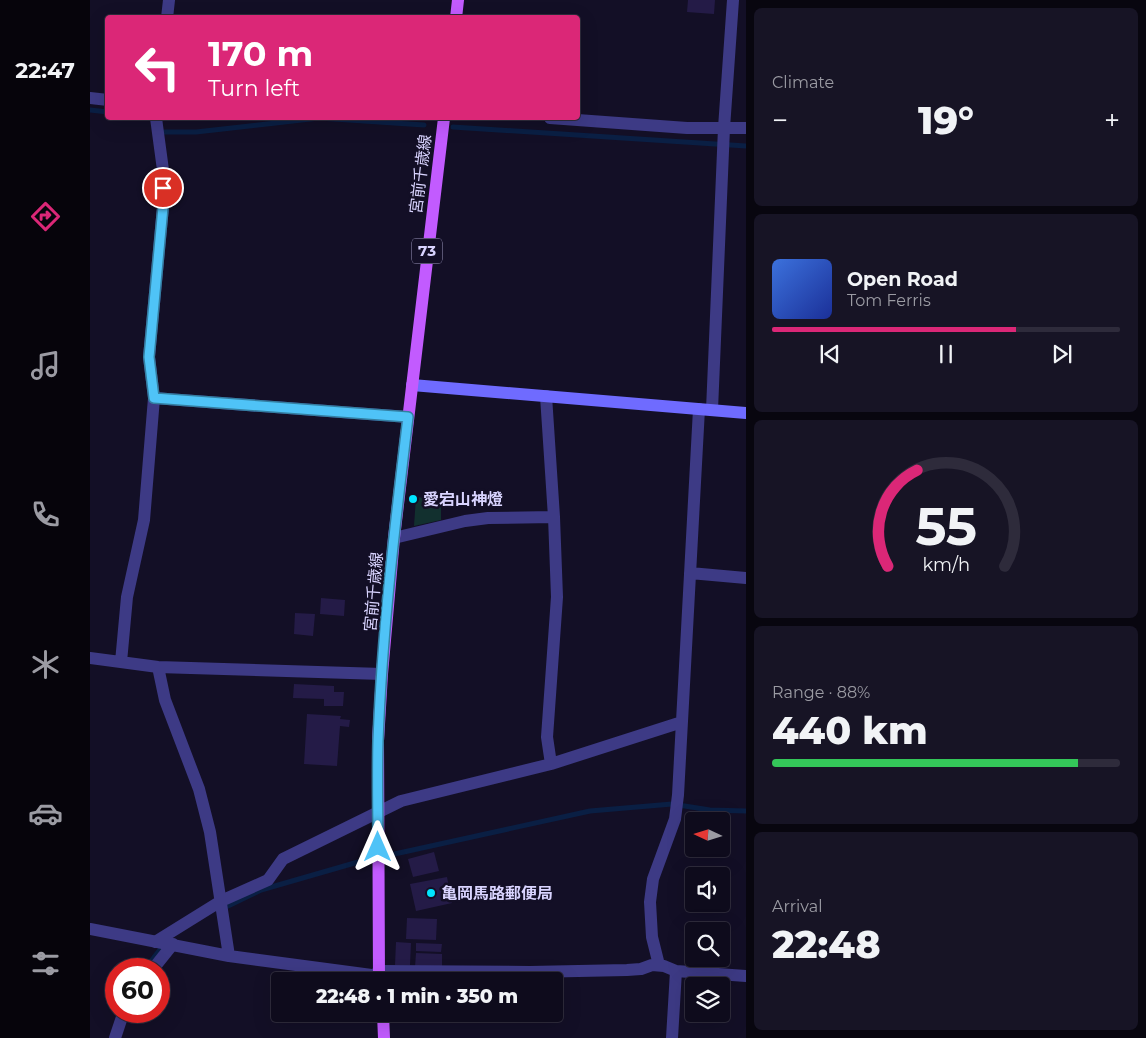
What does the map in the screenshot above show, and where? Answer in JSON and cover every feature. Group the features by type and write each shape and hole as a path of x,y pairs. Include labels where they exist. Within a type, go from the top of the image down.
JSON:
{"main road":[{"path":"456,15 458,0"},
{"name":"宮前千歳線","path":"379,972 378,742 382,674 394,538 444,120"},
{"path":"383,1022 384,1038"}],"street":[{"path":"167,15 168,0"},
{"path":"659,965 652,937 650,902 653,880 675,819 690,574 706,409 733,0"},
{"path":"90,98 105,100"},
{"path":"121,662 127,597 144,520 154,398 149,357 163,207 163,170 156,120"},
{"path":"577,120 687,128 746,128"},
{"path":"412,385 746,413"},
{"path":"546,396 557,597 547,737 550,764"},
{"path":"154,398 408,417"},
{"path":"394,538 465,520 554,517"},
{"path":"690,574 746,578"},
{"path":"90,658 158,667 382,674"},
{"path":"158,667 165,700 199,790 210,832 229,956"},
{"path":"156,942 221,901 268,880 283,859 401,801 550,764 682,722"},
{"path":"90,929 229,956 349,972"},
{"path":"162,958 173,944"},
{"path":"530,972 627,970 659,965 676,971 746,976"},
{"path":"672,1038 676,971"},
{"path":"115,1038 120,1023"}],"green space":[{"path":"416,497 441,500 441,520 414,526"}],"building":[{"path":"688,0 715,0 714,14 687,12"},
{"path":"321,598 345,600 344,616 320,614"},
{"path":"295,613 315,614 313,636 294,634"},
{"path":"294,684 334,686 334,692 344,692 343,706 324,706 324,699 293,698"},
{"path":"307,714 341,716 340,719 350,720 349,727 340,726 337,766 304,764"},
{"path":"434,852 439,871 413,877 408,859"},
{"path":"447,877 452,903 416,911 410,884"},
{"path":"407,918 437,919 436,940 406,939"},
{"path":"396,942 411,943 410,965 395,965"},
{"path":"416,943 442,944 441,952 416,951"},
{"path":"416,953 442,954 442,968 415,967"}],"waterway":[{"path":"90,110 105,112"},
{"path":"164,132 196,132 301,120"},
{"path":"349,120 424,125"},
{"path":"453,127 746,146"},
{"path":"390,855 590,811 672,804 710,810 746,811"},
{"path":"228,906 261,890 365,860"},
{"path":"154,958 162,947"}],"place":[{"name":"愛宕山神燈","path":"413,499"},
{"name":"亀岡馬路郵便局","path":"431,893"}],"route":[{"path":"163,188 163,207 149,357 154,398 408,417 394,538 382,674 378,742 378,847"}]}
